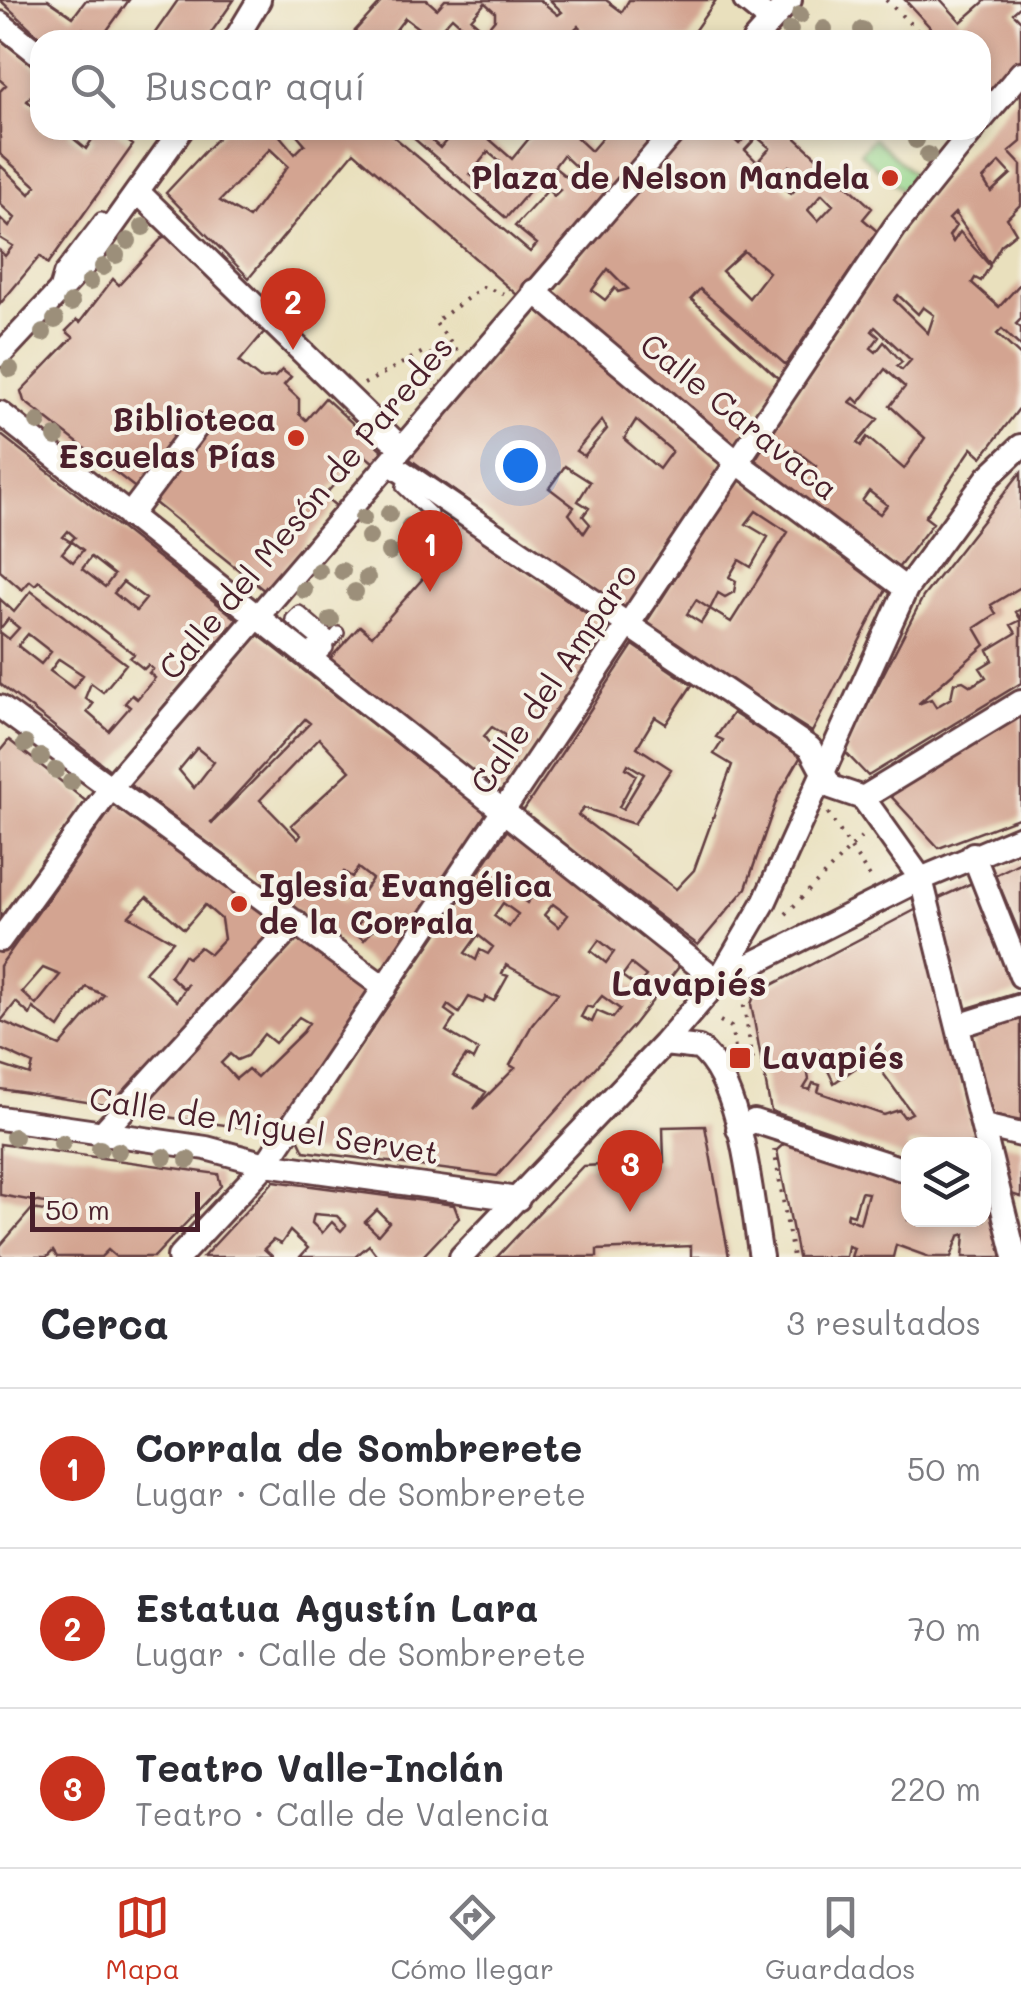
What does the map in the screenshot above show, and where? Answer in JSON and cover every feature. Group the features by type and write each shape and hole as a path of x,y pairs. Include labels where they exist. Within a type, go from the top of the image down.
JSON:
{"street":[{"path":"241,30 259,0"},
{"path":"745,0 770,21"},
{"path":"762,30 790,0"},
{"path":"0,22 30,47"},
{"path":"991,108 1021,72"},
{"path":"0,356 57,298 140,194 175,140"},
{"name":"Calle del Mesón de Paredes","path":"0,940 112,786 400,462 468,367 666,140"},
{"name":"Calle del Amparo","path":"180,1257 266,1164 385,988 442,914 505,812 895,227 965,140"},
{"path":"140,194 346,394 400,462 628,628 810,748 831,788 863,798 920,879 1015,1257"},
{"name":"Calle Caravaca","path":"534,291 738,464 906,589"},
{"path":"0,414 718,981"},
{"path":"129,516 197,426"},
{"path":"461,1257 664,1044 718,981 765,902 906,589 988,477 1021,446"},
{"path":"863,798 1021,702"},
{"path":"0,707 97,782 112,786 385,988"},
{"path":"718,981 920,879 1021,838"},
{"path":"974,854 1021,976"},
{"path":"102,1132 296,922"},
{"path":"958,1026 1021,1006"},
{"path":"664,1044 690,1046 708,1056 724,1084 738,1128 761,1257"},
{"name":"Calle de Miguel Servet","path":"0,1118 245,1156 266,1164 518,1199"},
{"path":"738,1128 754,1121 901,1169"},
{"path":"984,1126 1021,1135"}],"lane":[{"path":"57,298 60,272 101,219"},
{"path":"400,462 404,487 431,514"},
{"path":"279,634 286,626 321,654 327,648 292,620 299,612 332,640 338,634"}],"path":[{"path":"886,0 917,30"},
{"path":"468,367 436,322 483,287"},
{"path":"346,394 423,352"},
{"path":"820,801 881,892"},
{"path":"778,922 874,825"},
{"path":"741,990 753,1062"},
{"path":"731,1027 745,1018"},
{"path":"720,1021 731,1027"},
{"path":"731,1027 737,1058"},
{"path":"773,1143 793,1257"}],"shaded area":[{"path":"1005,595 1021,621 1021,683 1009,691 975,628 991,605"}],"green space":[{"path":"876,140 922,182 909,197 860,153"}],"building":[{"path":"0,0 48,0 73,17 86,0 129,0 107,30 32,30"},
{"path":"178,0 234,0 213,30 157,30"},
{"path":"383,0 427,0 437,9 445,0 540,0 558,15 562,12 550,0 606,0 622,12 629,0 716,0 695,30 583,30 578,26 574,30 486,30 495,19 495,12 485,3 471,19 484,30 456,30 461,25 452,17 440,30 416,30 405,18 396,30 356,30"},
{"path":"905,0 941,0 961,22 986,0 1018,0 1021,6 1013,13 1021,21 1021,59 991,93 991,30 933,30"},
{"path":"0,39 30,63 30,140 75,140 86,149 92,140 126,140 133,145 48,264 40,256 0,304 0,251 5,256 13,246 0,238 0,218 9,227 15,218 0,204 0,165 30,194 36,186 0,154 0,91 6,85 0,80"},
{"path":"1021,90 1021,142 1009,152 1021,165 1021,204 1007,218 1016,233 1001,245 990,264 955,213 949,219 956,226 949,236 953,242 960,232 990,266 981,281 975,278 972,283 999,307 1021,283 1021,319 1016,324 1021,328 1021,347 1002,329 997,334 1021,356 1021,406 982,457 972,448 925,517 933,523 898,568 753,463 840,326 930,197 978,140 991,140 991,125","holes":["1000,162 1011,174 991,192 983,179","898,295 918,314 923,307 934,315 928,333 894,300","875,327 911,360 902,370 897,366 902,362 884,342 876,352 871,348 879,337 872,331","885,369 905,387 890,406 925,438 904,469 867,437 861,446 857,443 878,419 850,402 854,398 859,403","790,446 816,466 812,472 785,453","869,491 887,505 880,514 862,501"]},
{"path":"216,140 283,140 295,154 305,144 302,140 398,140 530,252 537,244 515,226 548,190 554,196 560,190 547,180 542,185 538,181 506,218 416,140 431,140 440,148 447,140 490,140 512,159 528,140 579,140 591,151 600,140 650,140 517,295 354,152 249,278 166,193","holes":["270,149 288,166 249,218 220,201","488,152 500,162 481,184 470,174","563,155 578,169 569,179 554,167"]},
{"path":"680,140 735,140 739,144 754,140 745,150 757,162 770,148 761,140 798,140 872,208 863,219 877,231 786,365 700,289 691,299 778,378 733,449 551,291","holes":["789,166 805,180 791,194 777,180","822,194 833,205 818,221 808,210","744,251 769,272 749,298 722,271","608,269 628,289 618,292 615,288 605,300 592,290"]},
{"path":"163,237 169,237 264,332 239,362 260,379 275,377 282,370 291,377 284,385 299,399 299,414 306,420 325,398 384,452 374,463 362,453 324,496 336,506 265,591 150,499 208,424 197,416 138,490 24,401 21,391 73,337 66,331 77,320 80,322 113,279 119,285"},
{"path":"538,304 722,466 624,613 407,457","holes":["602,420 607,429 584,456 576,451","636,420 672,451 659,469 624,439","565,466 590,482 578,501 589,508 583,516 590,524 584,533 569,514 574,507 549,488"]},
{"path":"0,434 237,619 110,770 0,684 0,632 9,639 19,628 8,619 0,629 0,599 14,612 31,591 126,664 103,692 91,683 85,698 93,704 87,712 109,731 130,707 125,703 132,695 137,699 155,678 149,673 153,669 148,665 144,669 130,658 134,654 39,581 35,585 30,581 22,590 0,571","holes":["68,531 75,537 71,541 83,550 73,562 62,553 71,542 63,537","91,557 114,575 105,587 82,569","123,582 146,599 136,611 114,593","28,634 51,652 41,664 18,646","59,659 83,675 73,688 50,671"]},
{"path":"1021,472 1021,587 991,605 996,614 975,628 985,645 918,704 931,699 936,707 951,698 954,683 963,681 971,686 986,677 980,668 993,660 988,650 1016,633 1011,625 1021,620 1021,683 868,776 845,752 865,710 923,597"},
{"path":"740,478 888,586 812,732 644,626","holes":["756,511 788,532 731,622 710,609 718,593 725,597 734,592 736,581 729,577 739,560 751,567 768,537 746,524","696,600 710,609 701,623 687,614"]},
{"path":"451,519 612,631 502,794 327,662 360,626 372,636 441,558 426,549","holes":["492,727 506,736 493,749 484,736"]},
{"path":"257,634 489,815 383,973 129,784","holes":["305,719 310,723 212,823","319,738 350,771 291,825 301,835 298,839 260,800","197,748 214,762 194,788 179,770","358,868 372,879 364,891 360,888 345,900 335,892 342,884 338,880 344,872 352,877","363,916 376,926 364,940 354,932"]},
{"path":"633,645 692,685 666,724 655,717 637,747 671,769 634,824 584,808 578,815 676,889 694,870 732,765 714,754 723,740 716,737 733,713 801,756 778,796 746,888 698,945 522,813","holes":["628,764 644,774 623,809 619,807 636,775 626,768"]},
{"path":"1021,712 1021,817 939,848 889,794"},
{"path":"9,740 87,802 0,918 0,751"},
{"path":"117,801 273,917 275,931 113,1106 0,1089 0,1065 30,1075 33,1064 0,1049 0,966","holes":["147,897 184,929 205,905 221,919 224,939 210,954 200,947 188,958 184,955 170,976 183,988 188,984 177,1001 145,972 173,941 129,916","43,968 60,975 36,1005 22,992","86,987 104,995 60,1046 1,1021 16,1002 30,1015 33,1008 59,1028"]},
{"path":"508,829 682,963 632,1027 497,1176 304,1151 298,1138","holes":["522,880 536,891 527,903 512,891","503,903 518,914 509,927 494,916","553,904 568,915 559,927 544,915","478,935 493,947 488,954 480,950 476,960 465,953","599,940 614,952 606,963 591,951","631,964 646,976 637,987 622,976","506,965 558,993 532,1025 510,1065 515,1068 474,1109 486,1092 453,1075 466,1056 473,1060 478,1050 446,1031 455,1017 445,1010 448,1005 459,1013 469,997 483,1003 486,997 494,1001 508,976 502,974","602,996 620,1009 613,1018 597,1011 592,1022 581,1017 587,1006 592,1008"]},
{"path":"1021,862 1021,937 995,875"},
{"path":"974,882 1020,992 965,1009 937,899"},
{"path":"917,909 973,1137 901,1137 901,1156 771,1111 751,1004 755,994","holes":["818,1050 834,1083 864,1062 861,1053 867,1051 912,1113 904,1117 899,1110 884,1115 818,1092 820,1085 813,1083 810,1090 804,1088 809,1080 807,1068 796,1071 795,1062 798,1054"]},
{"path":"297,935 371,989 279,1126 269,1131 145,1114 141,1105","holes":["299,1017 309,1023 257,1077 248,1069 236,1079 221,1063 230,1054 237,1060 247,1056 264,1034 275,1043"]},
{"path":"1021,1015 1021,1121 992,1115 970,1031"},
{"path":"705,1126 729,1257 691,1257 691,1246 597,1250 597,1257 497,1257 583,1166 664,1162 663,1127"},
{"path":"787,1141 901,1180 901,1227 991,1227 993,1210 1004,1257 963,1257 965,1234 959,1236 951,1257 929,1257 896,1245 893,1257 851,1257 854,1248 848,1246 846,1257 798,1257 777,1150","holes":["861,1192 868,1193 860,1223 847,1218 848,1213 854,1215"]},
{"path":"999,1142 1021,1147 1021,1197 1011,1194"},
{"path":"0,1144 218,1174 221,1186 154,1257 116,1257 108,1250 101,1257 57,1257 53,1251 47,1257 0,1257 0,1246 32,1209 63,1214 70,1205 51,1208 51,1204 0,1195"},
{"path":"274,1181 454,1205 459,1218 422,1257 378,1257 369,1245 355,1257 300,1257 308,1248 290,1231 281,1244 273,1240 264,1249 273,1257 203,1257","holes":["377,1210 389,1222 378,1235 365,1222","314,1214 337,1216 346,1225 341,1231 332,1222 322,1233 312,1223"]}],"place":[{"name":"Plaza de Nelson Mandela","path":"890,178"},
{"name":"Estatua Agustín Lara","path":"293,350"},
{"name":"Biblioteca Escuelas Pías","path":"296,438"},
{"name":"Corrala de Sombrerete","path":"430,592"},
{"name":"Iglesia Evangélica de la Corrala","path":"239,904"},
{"name":"Lavapiés","path":"740,1058"},
{"name":"Teatro Valle-Inclán","path":"630,1212"}],"district":[{"name":"Lavapiés","path":"689,984"}]}
